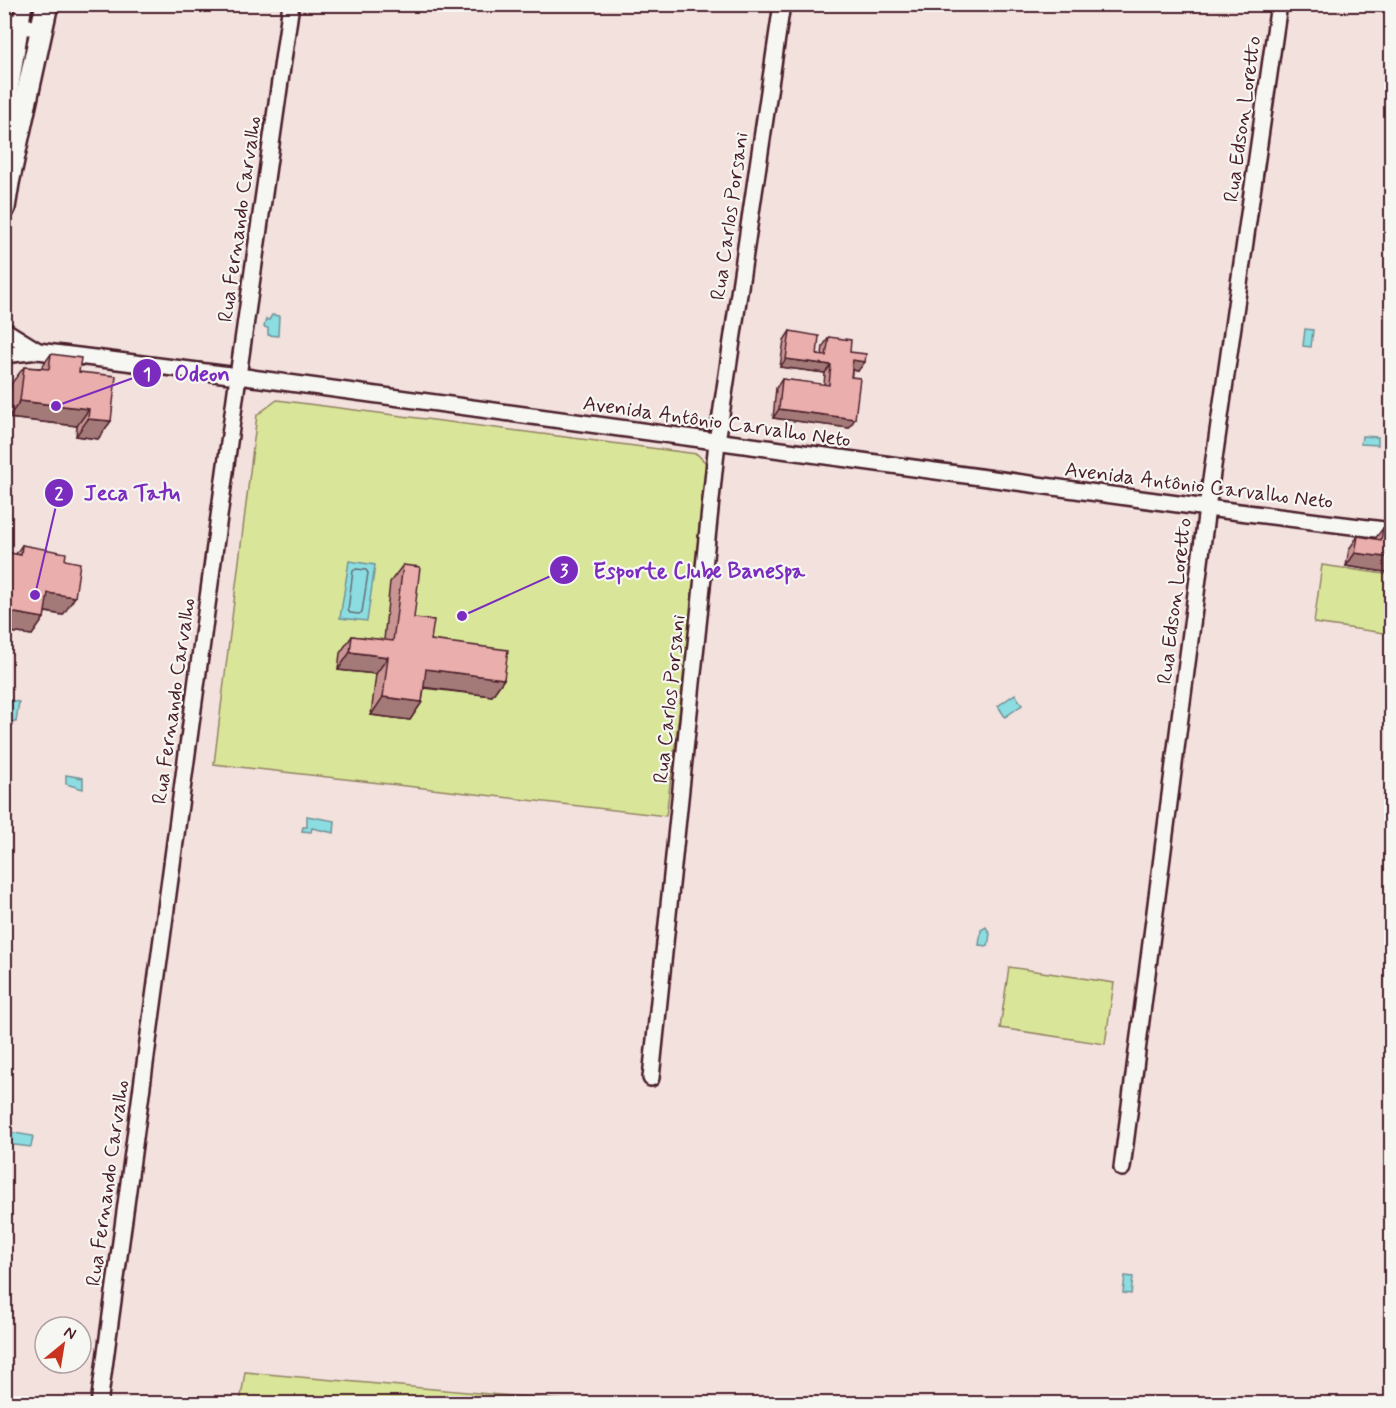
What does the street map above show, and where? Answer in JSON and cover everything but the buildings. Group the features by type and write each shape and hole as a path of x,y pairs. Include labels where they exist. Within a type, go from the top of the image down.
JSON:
{"main road":[{"path":"4,208 30,27 47,4"}],"street":[{"path":"4,129 30,27 24,4"},
{"name":"Rua Fernando Carvalho","path":"99,1404 238,376 291,4"},
{"name":"Rua Carlos Porsani","path":"651,1078 717,442 782,4"},
{"name":"Rua Edson Loretto","path":"1122,1168 1207,508 1280,4"},
{"path":"4,20 30,27"},
{"path":"4,330 38,351"},
{"path":"4,355 38,351"},
{"name":"Avenida Antônio Carvalho Neto","path":"38,351 1392,531"}],"green space":[{"path":"277,400 697,454 711,468 666,816 214,764 257,415"},
{"path":"1322,565 1391,575 1391,634 1314,623"},
{"path":"1009,967 1114,983 1105,1044 1000,1028"},
{"path":"245,1372 589,1403 240,1403"}],"water":[{"path":"272,315 279,316 278,336 268,335 268,328 264,327 266,319 269,320"},
{"path":"1305,329 1313,330 1311,347 1303,346"},
{"path":"1362,436 1378,437 1378,445 1361,444"},
{"path":"349,561 375,565 367,621 340,618"},
{"path":"1015,694 1022,705 1005,717 998,706"},
{"path":"10,700 19,702 16,722 7,721"},
{"path":"66,775 83,778 83,789 66,784"},
{"path":"307,816 335,821 334,833 312,828 311,832 302,831 303,827 307,827"},
{"path":"986,927 990,934 988,946 979,945 981,930"},
{"path":"8,1132 33,1136 31,1147 7,1144"},
{"path":"1125,1276 1133,1277 1131,1294 1123,1293"}],"place":[{"name":"Odeon","path":"56,406"},
{"name":"Jeca Tatu","path":"35,595"},
{"name":"Esporte Clube Banespa","path":"462,616"}]}
